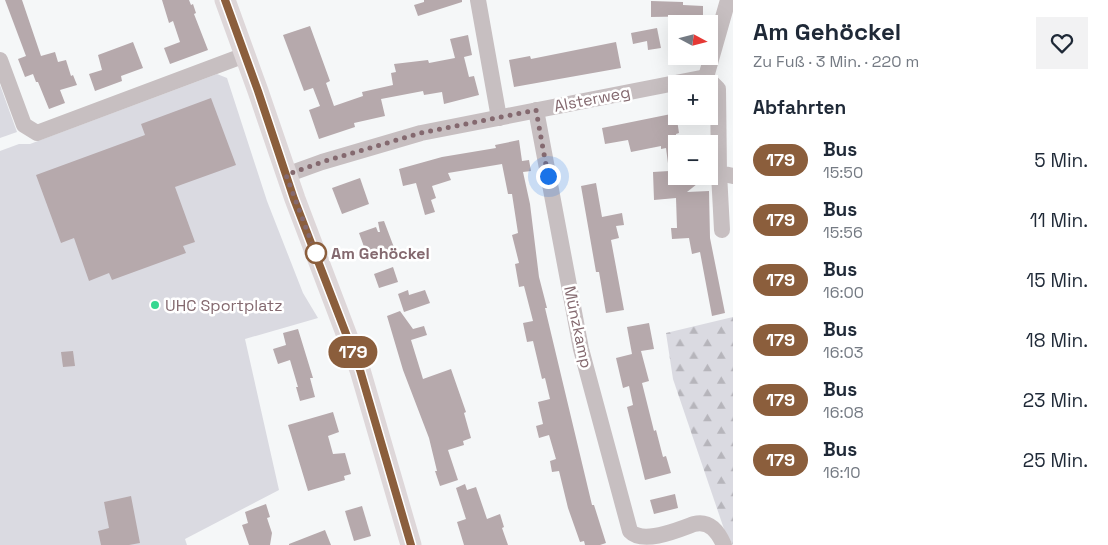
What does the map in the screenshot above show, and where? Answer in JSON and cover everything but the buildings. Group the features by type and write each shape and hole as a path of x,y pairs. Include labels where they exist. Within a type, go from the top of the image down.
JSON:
{"main road":[{"path":"225,0 286,175 360,370 411,545"}],"street":[{"path":"478,0 499,118"},
{"path":"707,75 728,0"},
{"path":"0,60 24,125 37,132 245,55"},
{"name":"Alsterweg","path":"286,175 322,162 421,133 668,84"},
{"path":"718,89 726,174 722,230"},
{"name":"Münzkamp","path":"536,110 581,349 628,526 636,542"},
{"path":"636,542 651,540 701,523 712,527 724,545"}],"green space":[{"name":"UHC Sportplatz","path":"217,74 227,78 267,201 303,293 318,318 245,339 279,490 185,539 187,545 0,545 0,151 19,144 30,144"},
{"path":"0,85 17,132 0,138"},
{"path":"733,317 733,545 725,532 673,379 666,333"}],"bus line":[{"name":"179","path":"225,0 294,199 360,370 411,545"}],"place":[{"name":"Am Gehöckel","path":"316,253"},
{"name":"UHC Sportplatz","path":"155,305"}],"route":[{"path":"316,253 317,257 286,175 322,162 421,133 536,110 548,176"}]}
